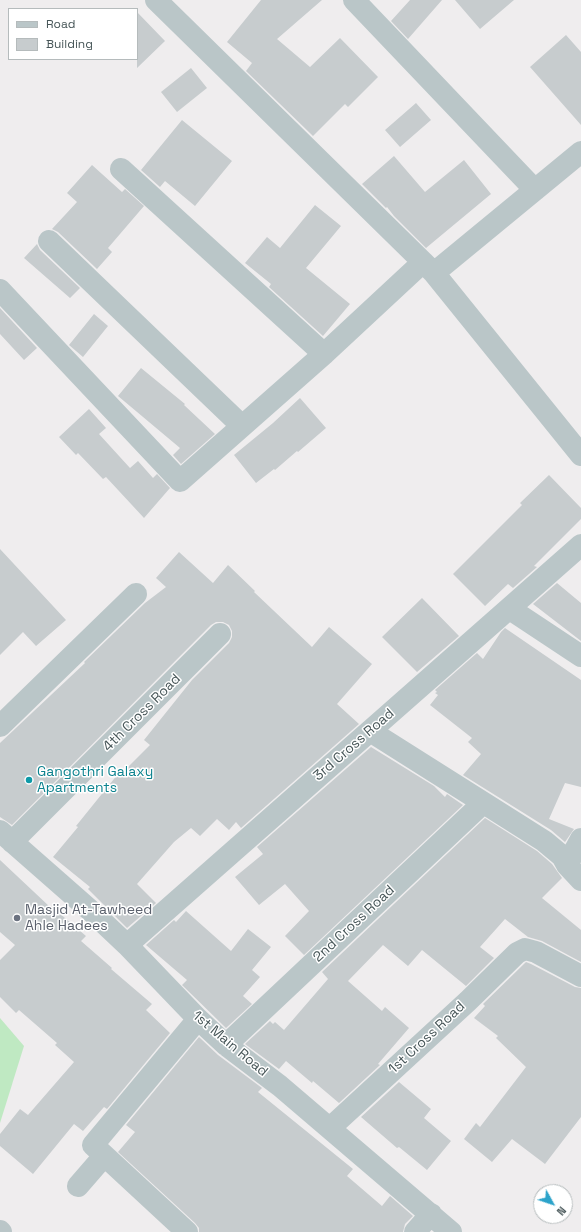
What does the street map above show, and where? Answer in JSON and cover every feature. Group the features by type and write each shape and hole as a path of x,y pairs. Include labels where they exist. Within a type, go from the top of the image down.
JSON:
{"street":[{"path":"156,0 428,268 581,455"},
{"path":"354,0 535,190"},
{"path":"0,290 180,481 324,354 428,268 535,190 581,152"},
{"path":"121,169 324,354"},
{"path":"49,241 242,426"},
{"name":"3rd Cross Road","path":"127,945 581,545"},
{"path":"0,726 136,594"},
{"path":"510,609 581,656"},
{"name":"4th Cross Road","path":"6,836 220,634"},
{"path":"370,731 544,841 562,856 574,873"},
{"name":"2nd Cross Road","path":"226,1045 483,803"},
{"name":"1st Main Road","path":"6,836 127,945 198,1019 226,1045 280,1086 431,1214 450,1232"},
{"path":"574,873 581,839"},
{"name":"1st Cross Road","path":"330,1128 517,953 525,949 536,952 581,976"},
{"path":"78,1186 98,1150 198,1019"},
{"path":"98,1150 186,1232"},
{"path":"415,1232 431,1214"}],"green space":[{"path":"0,1018 24,1046 0,1123"}],"building":[{"path":"261,0 322,0 277,39 310,67 340,38 378,77 348,107 345,104 313,136 246,71 252,63 227,42"},
{"path":"410,0 442,0 408,39 391,21"},
{"path":"455,0 514,0 480,29"},
{"path":"138,13 165,41 137,68 138,60"},
{"path":"566,35 581,52 581,125 530,67"},
{"path":"191,68 207,88 177,112 161,92"},
{"path":"416,103 431,120 400,147 385,130"},
{"path":"182,120 232,161 195,206 165,181 160,187 141,170"},
{"path":"394,156 425,192 464,160 491,194 426,248 387,207 386,208 362,184"},
{"path":"92,165 122,192 125,189 144,206 108,248 112,252 97,269 58,232 52,229 77,202 67,193"},
{"path":"315,205 341,226 306,268 350,304 323,336 269,287 271,284 245,263 267,237 280,248"},
{"path":"37,244 40,250 80,288 70,298 24,258"},
{"path":"0,308 37,348 24,360 0,334"},
{"path":"94,314 108,326 83,357 69,345"},
{"path":"141,368 185,404 184,405 215,434 181,464 173,455 180,448 118,396"},
{"path":"300,398 326,428 298,452 297,451 275,470 274,469 256,483 234,455 273,423"},
{"path":"89,409 106,428 99,434 130,468 138,461 153,478 157,474 170,488 144,518 106,477 103,479 78,453 76,455 59,437"},
{"path":"549,475 581,508 581,519 534,566 537,567 513,588 508,584 485,606 453,574 522,505 520,503"},
{"path":"0,549 66,620 36,646 23,632 0,655"},
{"path":"179,552 213,583 228,565 312,647 329,627 372,664 337,704 359,724 241,828 236,822 229,830 217,819 200,836 191,828 174,842 137,884 156,903 127,928 88,889 90,887 53,857 122,769 124,771 150,745 144,740 192,680 229,643 232,637 232,631 229,625 223,622 216,622 211,625 12,825 0,817 0,743 85,663 84,662 145,603 166,587 156,578"},
{"path":"557,583 581,603 581,641 533,604"},
{"path":"422,598 459,636 417,672 382,637"},
{"path":"505,628 581,680 581,787 565,783 549,819 574,829 565,842 551,830 463,775 481,754 468,742 472,738 430,705 438,695 435,693 437,692 435,690 477,653 483,659"},
{"path":"371,747 434,786 445,797 447,794 463,805 304,955 285,936 309,911 285,884 259,905 235,877 263,854 257,847"},
{"path":"485,818 537,851 552,864 562,878 542,898 581,930 581,962 542,941 528,937 505,919 480,947 494,958 466,986 422,950 408,966 383,945 348,981 382,1011 385,1007 409,1028 378,1064 380,1065 339,1103 286,1061 279,1069 245,1044 270,1021 273,1024 275,1022 284,1030 328,979 322,972"},
{"path":"0,860 50,907 51,906 86,936 81,941 152,1004 146,1010 170,1033 107,1109 104,1107 83,1131 74,1124 33,1174 0,1146 0,1134 20,1109 28,1115 74,1062 55,1045 57,1043 19,1010 16,1013 0,997 0,960 15,945 0,932"},
{"path":"186,911 231,951 248,929 271,947 252,970 260,977 243,996 252,1004 226,1028 182,985 187,980 146,945 174,920 176,922"},
{"path":"526,962 575,987 581,988 581,1117 545,1164 512,1139 492,1162 464,1139 476,1123 480,1127 526,1067 496,1038 498,1036 474,1018 485,1006 483,1004"},
{"path":"199,1037 218,1055 262,1088 258,1092 353,1169 347,1176 382,1206 390,1196 413,1216 405,1224 403,1232 199,1232 199,1228 195,1223 118,1152 135,1132 126,1125"},
{"path":"399,1082 431,1109 424,1118 451,1141 427,1170 399,1147 397,1148 361,1117"}],"place":[{"name":"Gangothri Galaxy Apartments","path":"29,780"},
{"name":"Masjid At-Tawheed Ahle Hadees","path":"17,918"}]}
